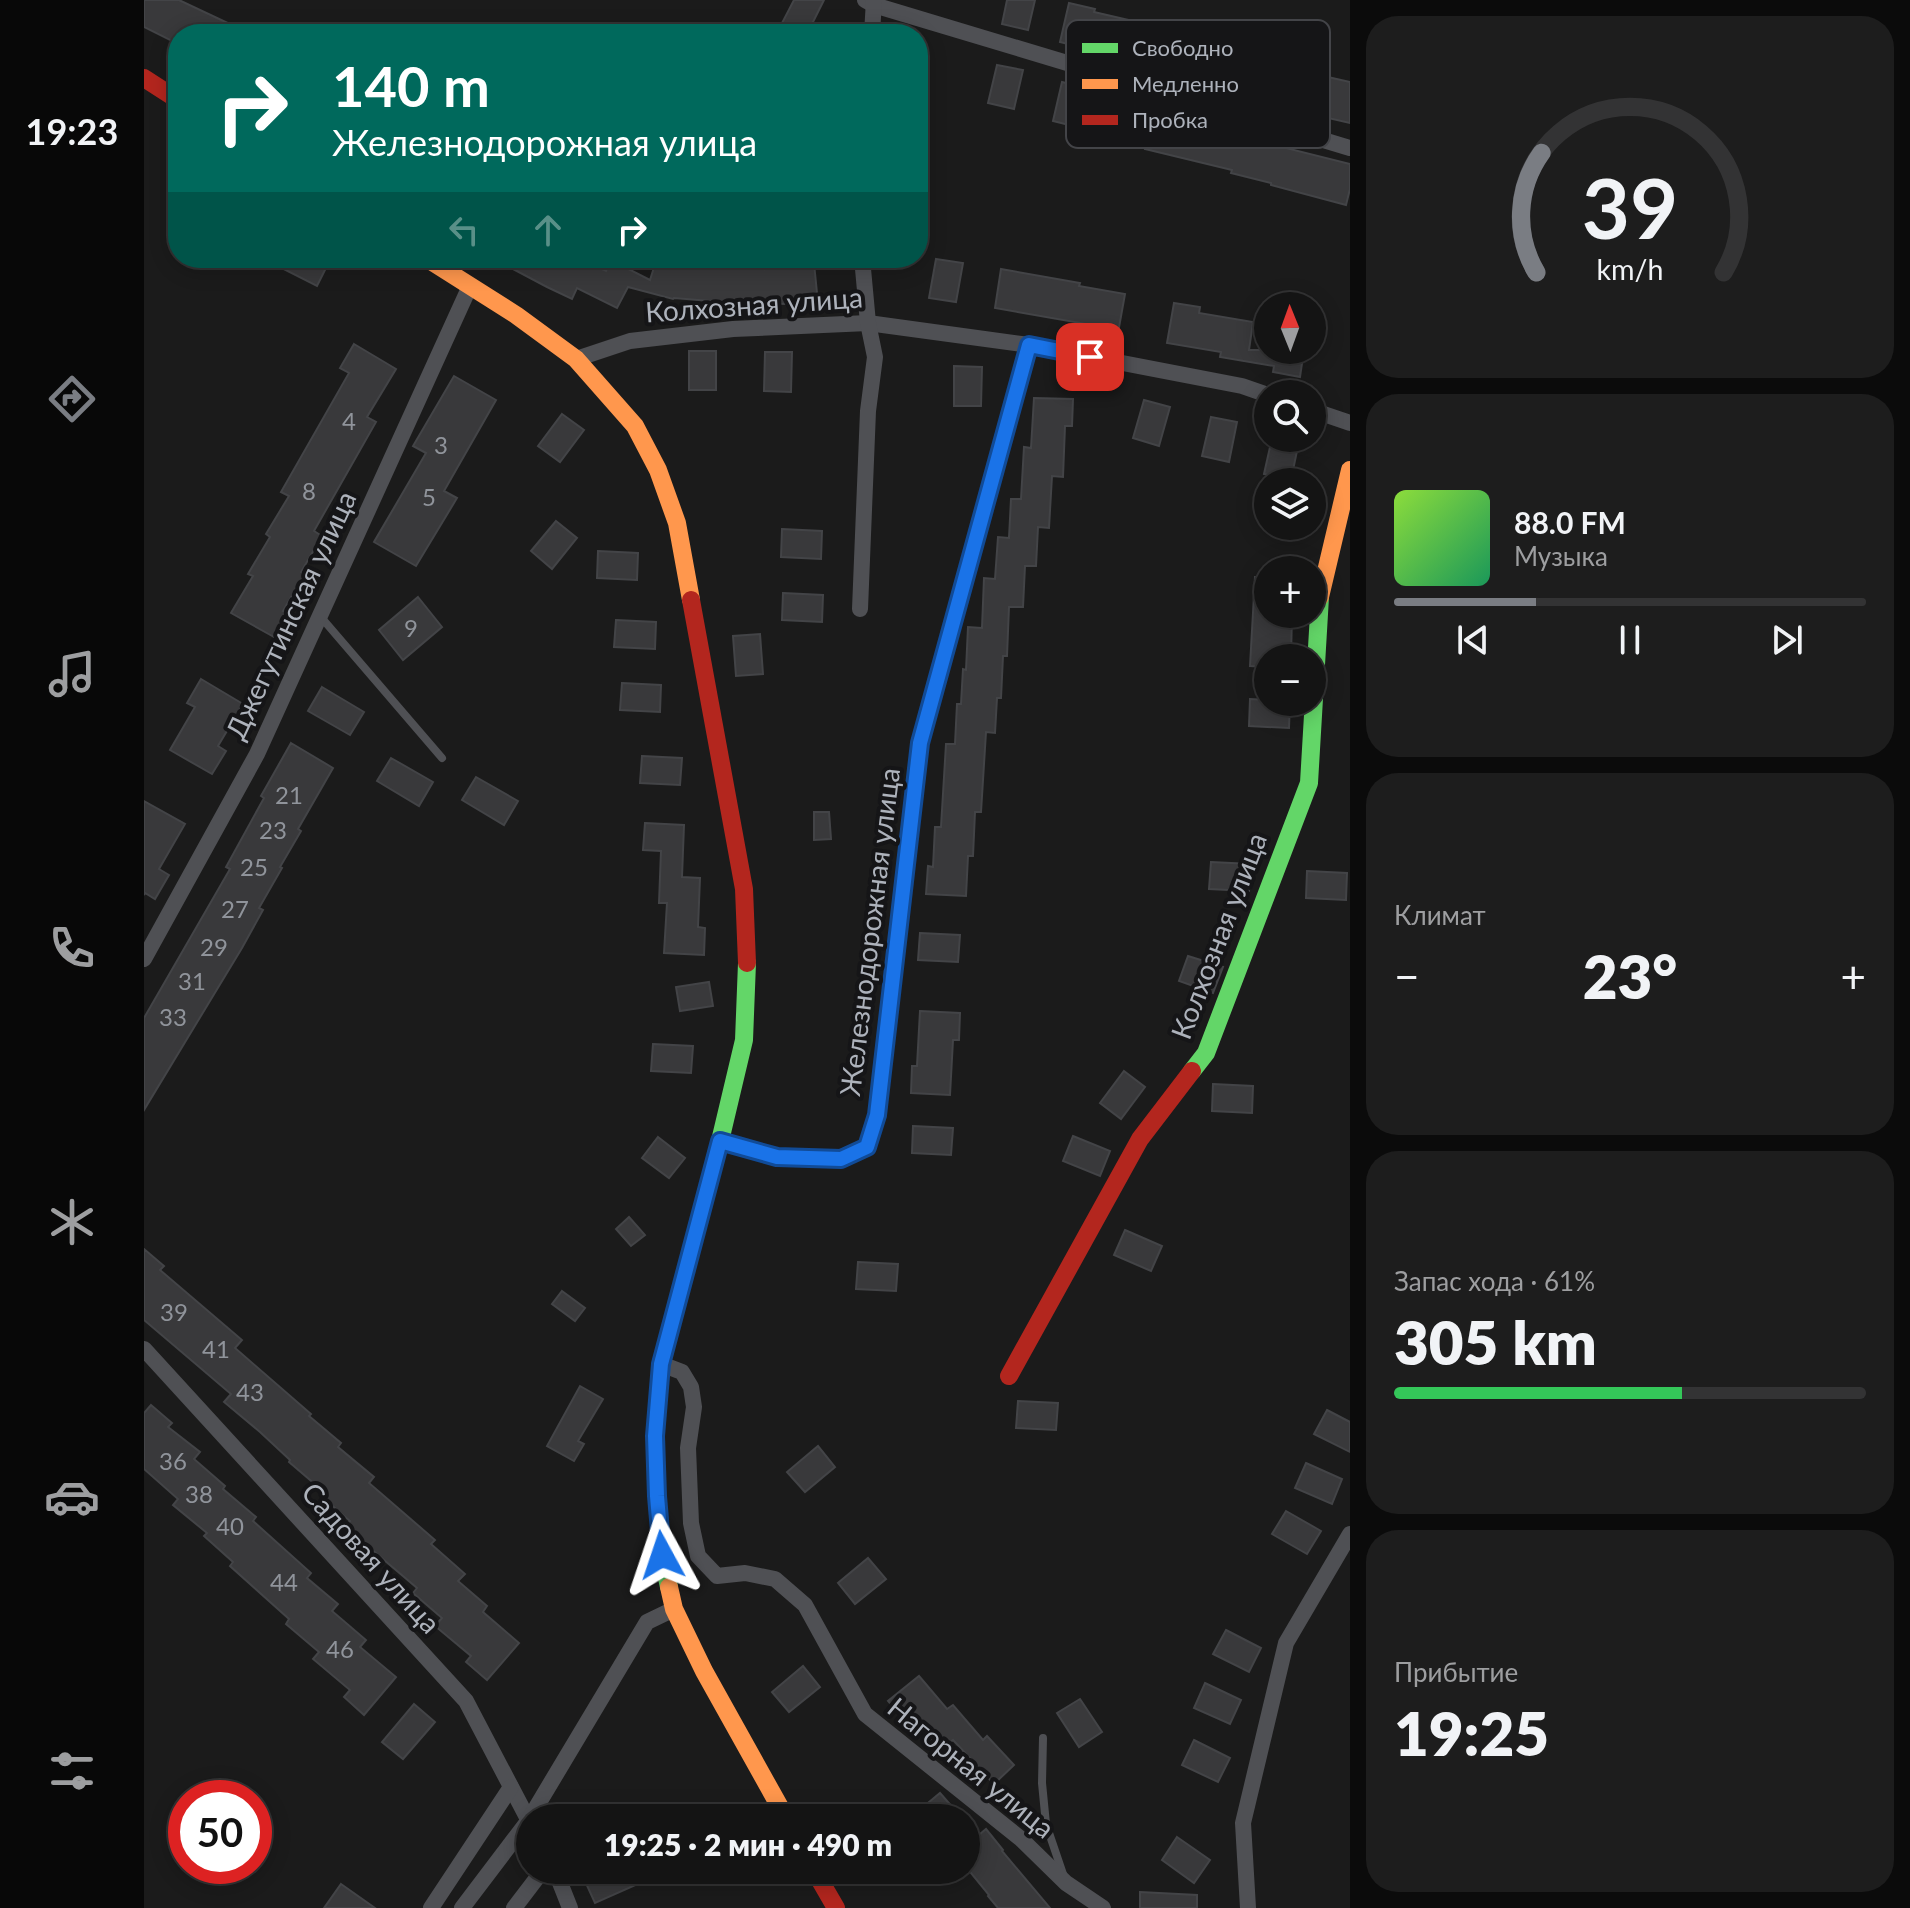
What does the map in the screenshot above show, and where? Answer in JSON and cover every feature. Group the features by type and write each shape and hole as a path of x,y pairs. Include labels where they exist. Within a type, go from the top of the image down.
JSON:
{"street":[{"path":"872,24 871,2 1066,61"},
{"path":"144,78 168,94"},
{"path":"1330,142 1350,148"},
{"path":"442,268 516,315 576,359 635,426 658,470 677,523 744,889 748,974 744,1040 661,1364 655,1436 657,1496 662,1555 674,1609 704,1671 778,1804"},
{"path":"860,609 868,411 875,357 863,268"},
{"name":"Джегутинская улица","path":"144,959 257,754 470,286"},
{"name":"Колхозная улица","path":"576,359 630,341 733,329 868,323 1029,345 1254,390"},
{"name":"Железнодорожная улица","path":"720,1141 777,1157 841,1159 867,1147 877,1115 920,743 1029,345"},
{"path":"1326,415 1350,423"},
{"name":"Колхозная улица","path":"1009,1376 1140,1139 1206,1053 1309,783 1320,594 1350,470"},
{"name":"Садовая улица","path":"144,1349 466,1701 520,1804"},
{"name":"Нагорная улица","path":"661,1364 682,1372 691,1387 694,1407 688,1448 691,1523 698,1556 717,1576 745,1573 775,1579 805,1605 865,1714 1021,1839 1066,1883 1103,1908"},
{"path":"1248,1908 1243,1823 1286,1643 1350,1534"},
{"path":"540,1804 647,1622 674,1609"},
{"path":"431,1908 511,1787"},
{"path":"462,1908 516,1839"},
{"path":"514,1908 532,1884"},
{"path":"561,1884 570,1908"},
{"path":"822,1884 836,1908"}],"lane":[{"path":"319,616 442,758"},
{"path":"1043,1738 1042,1783 1046,1824 1066,1883"}],"building":[{"path":"144,0 179,0 230,24 168,24 168,39 144,27"},
{"path":"794,0 824,0 812,24 782,24"},
{"path":"1007,0 1035,0 1028,30 1002,24"},
{"path":"1069,3 1129,20 1066,20 1066,43 1060,42"},
{"path":"997,65 1023,70 1014,109 988,103"},
{"path":"1330,77 1350,82 1350,123 1330,118"},
{"path":"1062,82 1066,83 1066,124 1053,121"},
{"path":"1286,148 1350,164 1350,189 1346,205 1231,173 1232,170 1145,149"},
{"path":"936,259 963,263 956,302 929,298"},
{"path":"282,268 326,268 317,286"},
{"path":"600,268 606,271 607,268 627,268 650,280 654,268 814,268 818,303 791,305 673,299 628,287 617,308 577,288 572,299 513,269"},
{"path":"1001,269 1125,294 1118,333 1091,329 1092,325 995,308"},
{"path":"1174,303 1200,307 1199,313 1253,322 1249,350 1254,350 1254,363 1220,357 1221,352 1167,343"},
{"path":"354,344 396,369 367,417 376,422 314,531 322,536 301,572 304,575 283,611 288,613 274,637 231,613 253,576 248,574 270,537 266,534 289,496 281,492 349,373 340,368"},
{"path":"689,351 716,351 716,390 689,390"},
{"path":"765,352 792,352 791,392 764,391"},
{"path":"1262,364 1302,364 1300,377 1273,372 1274,366"},
{"path":"954,366 982,367 981,406 954,406"},
{"path":"454,376 496,400 444,491 457,498 416,566 374,542 426,453 413,446"},
{"path":"1034,398 1073,399 1072,426 1065,426 1063,477 1052,476 1049,528 1038,527 1036,566 1025,566 1023,607 1009,607 1001,698 997,698 995,733 986,732 981,812 975,812 973,856 968,856 966,896 926,894 928,866 933,867 935,827 941,827 946,744 955,744 957,704 961,704 963,669 966,670 968,627 982,628 984,578 995,579 998,537 1009,538 1011,499 1021,499 1024,447 1031,448"},
{"path":"1144,400 1170,407 1159,446 1133,438"},
{"path":"562,414 584,430 560,462 538,446"},
{"path":"1211,417 1237,422 1229,462 1202,456"},
{"path":"1269,452 1297,452 1293,468 1265,468"},
{"path":"556,521 577,538 552,569 531,551"},
{"path":"782,529 822,531 821,559 781,557"},
{"path":"598,551 638,553 637,580 597,578"},
{"path":"783,593 823,595 822,622 782,620"},
{"path":"1254,595 1254,628 1292,628 1291,644 1254,644 1254,666 1250,666"},
{"path":"418,597 442,627 403,660 379,630"},
{"path":"616,620 656,622 655,649 614,647"},
{"path":"760,634 763,674 736,676 733,636"},
{"path":"201,679 243,704 218,746 226,751 212,774 170,750 195,707 187,703"},
{"path":"622,683 661,685 660,712 620,710"},
{"path":"322,687 364,712 350,735 308,711"},
{"path":"1250,699 1254,699 1254,716 1289,716 1289,728 1249,726"},
{"path":"291,743 333,768 298,829 301,831 259,908 263,910 242,948 144,1110 144,1018 230,869 226,867"},
{"path":"642,756 682,758 680,785 640,783"},
{"path":"391,758 433,782 419,806 377,781"},
{"path":"476,777 518,801 504,825 462,800"},
{"path":"144,801 185,824 159,869 169,875 155,899 144,895"},
{"path":"814,812 829,812 831,839 814,840"},
{"path":"645,823 684,825 682,877 700,878 698,927 705,928 704,955 664,953 667,903 659,903 661,851 643,850"},
{"path":"1211,862 1251,864 1249,891 1209,889"},
{"path":"1307,871 1347,873 1346,900 1306,898"},
{"path":"920,933 960,935 958,962 918,960"},
{"path":"1188,956 1223,967 1213,993 1179,981"},
{"path":"709,982 713,1006 680,1011 676,987"},
{"path":"920,1011 960,1013 959,1040 953,1040 950,1095 911,1093 912,1066 917,1066"},
{"path":"653,1044 693,1046 691,1073 651,1071"},
{"path":"1124,1071 1145,1087 1121,1119 1100,1103"},
{"path":"1213,1084 1253,1086 1252,1113 1212,1111"},
{"path":"913,1126 953,1128 951,1155 912,1153"},
{"path":"1073,1136 1110,1151 1100,1176 1063,1161"},
{"path":"658,1137 685,1158 669,1178 642,1158"},
{"path":"629,1217 645,1235 631,1246 616,1229"},
{"path":"1125,1230 1162,1246 1151,1271 1114,1255"},
{"path":"144,1249 164,1266 160,1270 242,1340 235,1348 341,1443 338,1447 374,1477 369,1483 435,1540 431,1544 465,1574 458,1581 487,1606 483,1612 519,1643 487,1680 466,1662 471,1656 435,1626 442,1618 413,1593 417,1588 345,1527 350,1521 321,1496 324,1492 224,1402 231,1394 144,1320"},
{"path":"858,1262 898,1264 896,1291 856,1289"},
{"path":"562,1291 585,1308 575,1321 552,1304"},
{"path":"580,1386 603,1399 578,1441 584,1444 574,1461 547,1446"},
{"path":"1018,1401 1058,1403 1056,1430 1016,1428"},
{"path":"151,1405 172,1423 168,1427 200,1452 194,1459 256,1517 253,1521 311,1573 307,1578 338,1604 332,1611 366,1640 360,1647 396,1677 364,1715 344,1697 350,1690 313,1659 319,1652 286,1624 289,1619 230,1566 233,1562 204,1536 207,1533 173,1505 178,1499 144,1469 144,1413"},
{"path":"1327,1410 1350,1422 1350,1452 1314,1434"},
{"path":"818,1446 835,1467 805,1492 787,1472"},
{"path":"1306,1463 1342,1479 1332,1504 1295,1488"},
{"path":"1286,1511 1321,1531 1307,1554 1272,1534"},
{"path":"868,1558 886,1579 855,1604 838,1583"},
{"path":"1226,1630 1261,1648 1249,1672 1213,1654"},
{"path":"803,1666 820,1687 789,1712 772,1692"},
{"path":"919,1676 947,1709 953,1705 983,1740 987,1736 1014,1765 994,1784 953,1740 940,1751 912,1717 906,1722 888,1701"},
{"path":"1205,1683 1241,1700 1230,1724 1194,1708"},
{"path":"1080,1699 1102,1732 1079,1747 1057,1713"},
{"path":"414,1704 435,1722 403,1759 382,1742"},
{"path":"1194,1740 1230,1758 1218,1782 1182,1765"},
{"path":"940,1793 950,1804 927,1804"},
{"path":"986,1829 1050,1908 998,1908 980,1884 980,1834"},
{"path":"1177,1837 1210,1860 1194,1883 1162,1860"},
{"path":"341,1884 375,1908 324,1908"},
{"path":"586,1884 638,1884 595,1903"},
{"path":"1140,1892 1197,1895 1197,1908 1140,1908"}],"traffic: fast":[{"path":"917,767 920,743 1029,345"},
{"path":"1192,1071 1206,1053 1309,783 1318,628"},
{"path":"669,1587 662,1555 657,1496 655,1436 661,1364 744,1040 747,963"}],"traffic: slow":[{"path":"442,268 516,315 576,359 635,426 658,470 677,523 691,600"},
{"path":"1326,572 1350,470"},
{"path":"720,1141 777,1157 841,1159 867,1147 877,1115 917,767"},
{"path":"669,1587 674,1609 704,1671 778,1804"}],"traffic: jam":[{"path":"144,78 168,94"},
{"path":"691,600 744,889 747,963"},
{"path":"1009,1376 1140,1139 1192,1071"},
{"path":"822,1884 836,1908"}],"route":[{"path":"662,1555 655,1436 661,1364 720,1141 777,1157 841,1159 867,1147 877,1115 920,743 1029,345 1090,357"}]}
